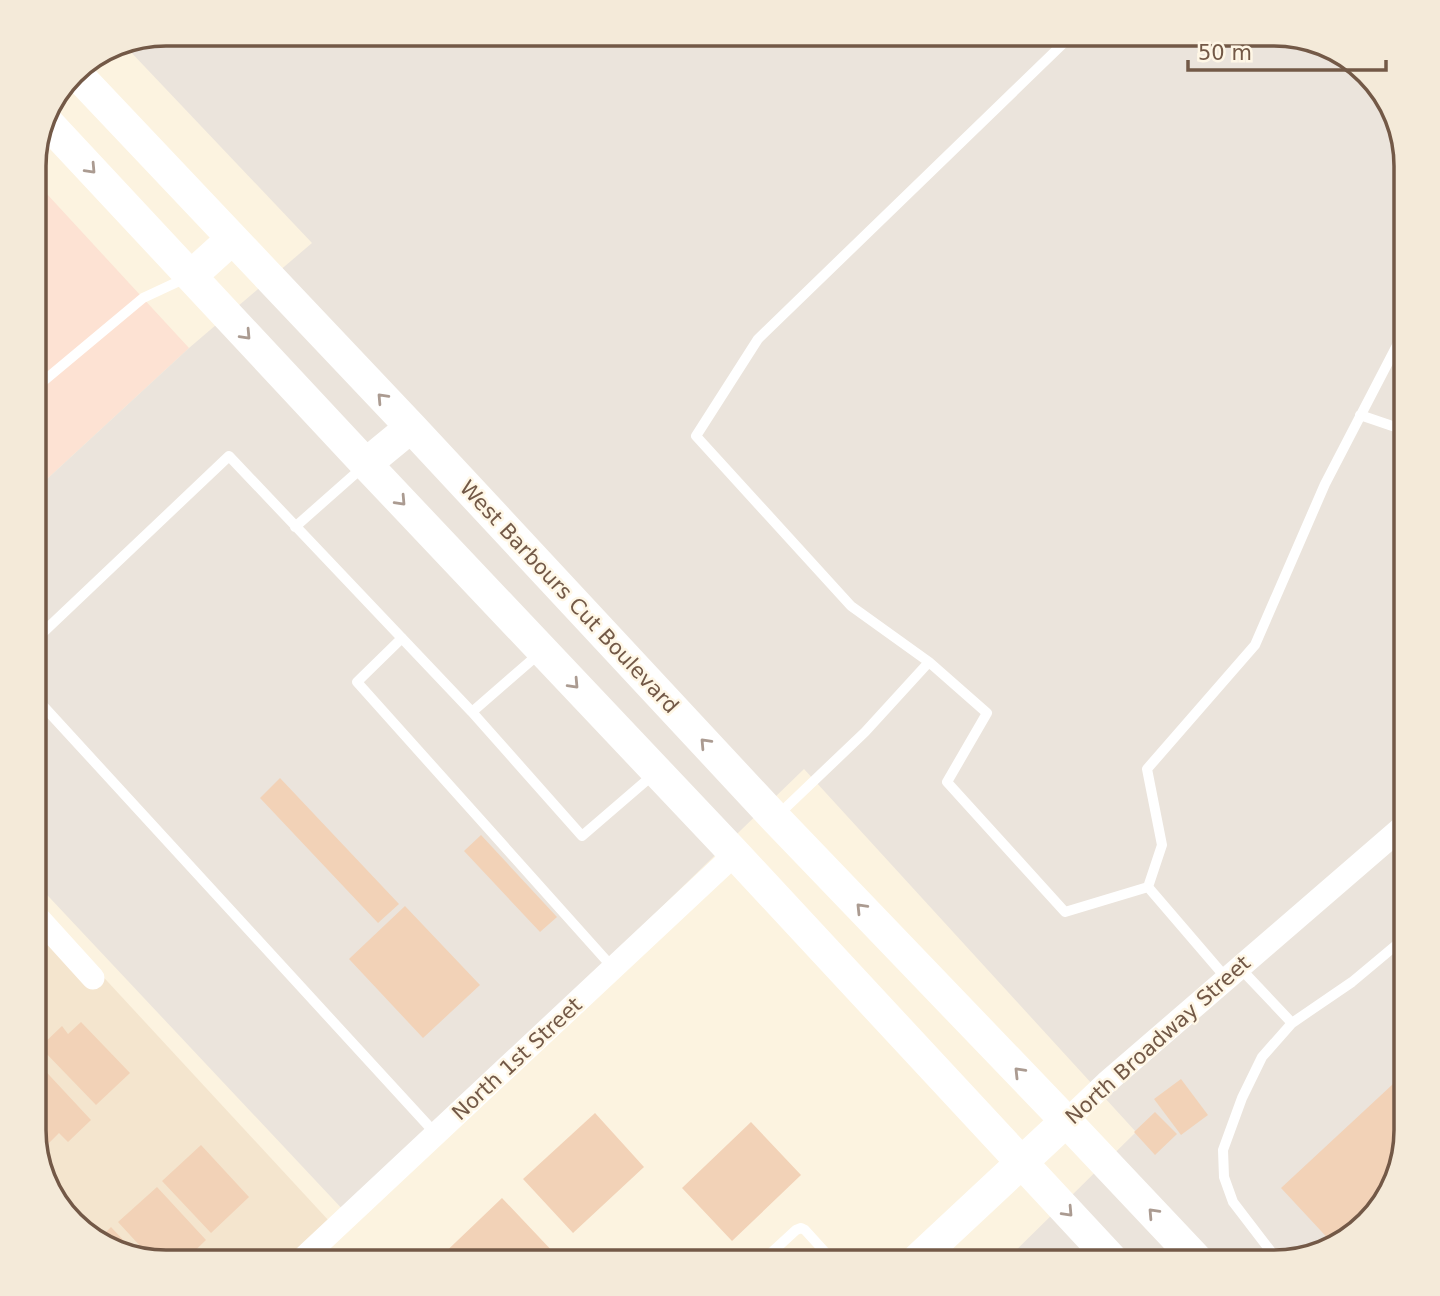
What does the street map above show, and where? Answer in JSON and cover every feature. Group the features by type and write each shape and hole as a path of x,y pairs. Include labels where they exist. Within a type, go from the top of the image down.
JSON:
{"street":[{"name":"West Barbours Cut Boulevard","path":"82,80 775,818 1188,1250"},
{"path":"53,128 1103,1250"},
{"path":"191,276 232,239"},
{"path":"366,464 411,428"},
{"name":"North Broadway Street","path":"928,1250 1106,1083 1394,834"},
{"name":"North 1st Street","path":"312,1250 735,854"},
{"path":"46,935 93,978"}],"lane":[{"path":"1061,46 758,339 696,436 850,606 929,662 988,713 947,782 1065,912 1148,887"},
{"path":"46,379 143,298 191,276"},
{"path":"1148,887 1162,845 1147,769 1255,645 1325,484 1394,351"},
{"path":"1360,415 1394,427"},
{"path":"46,630 229,456 472,712 582,836 656,771"},
{"path":"295,527 366,464"},
{"path":"402,638 357,682 614,969"},
{"path":"472,712 543,651"},
{"path":"775,818 865,732 929,662"},
{"path":"46,709 436,1134"},
{"path":"1148,887 1233,973 1292,1023"},
{"path":"1270,1250 1233,1202 1224,1177 1223,1150 1242,1098 1262,1057 1292,1023 1352,982 1394,946"},
{"path":"774,1250 801,1228 823,1250"}],"shaded area":[{"path":"166,46 1274,46 1298,48 1320,55 1341,66 1359,81 1382,113 1394,158 1394,1130 1392,1154 1385,1176 1374,1197 1359,1215 1341,1230 1298,1248 1016,1250 1136,1132 804,769 346,1213 46,894 46,480 189,348 312,243 130,52"},
{"path":"46,193 189,348 46,480"},
{"path":"46,915 330,1222 300,1250 166,1250 142,1248 120,1241 99,1230 81,1215 66,1197 55,1176 46,1138"}],"building":[{"path":"280,778 399,904 378,923 260,798"},
{"path":"481,835 557,917 540,932 464,851"},
{"path":"405,906 480,985 423,1038 349,959"},
{"path":"81,1022 130,1073 96,1105 46,1053 46,1041 62,1026 68,1034"},
{"path":"46,1072 91,1120 68,1142 59,1133 49,1143 46,1138"},
{"path":"1181,1079 1208,1115 1181,1135 1154,1099"},
{"path":"1394,1083 1392,1154 1374,1197 1359,1215 1327,1237 1281,1188"},
{"path":"1155,1112 1177,1134 1155,1155 1134,1132"},
{"path":"595,1113 644,1167 573,1233 523,1179"},
{"path":"751,1122 801,1175 732,1241 682,1188"},
{"path":"201,1145 249,1197 211,1233 162,1181"},
{"path":"157,1187 206,1240 196,1250 142,1248 118,1222"},
{"path":"502,1198 551,1250 448,1250"},
{"path":"111,1227 126,1243 120,1241 105,1233"}]}
